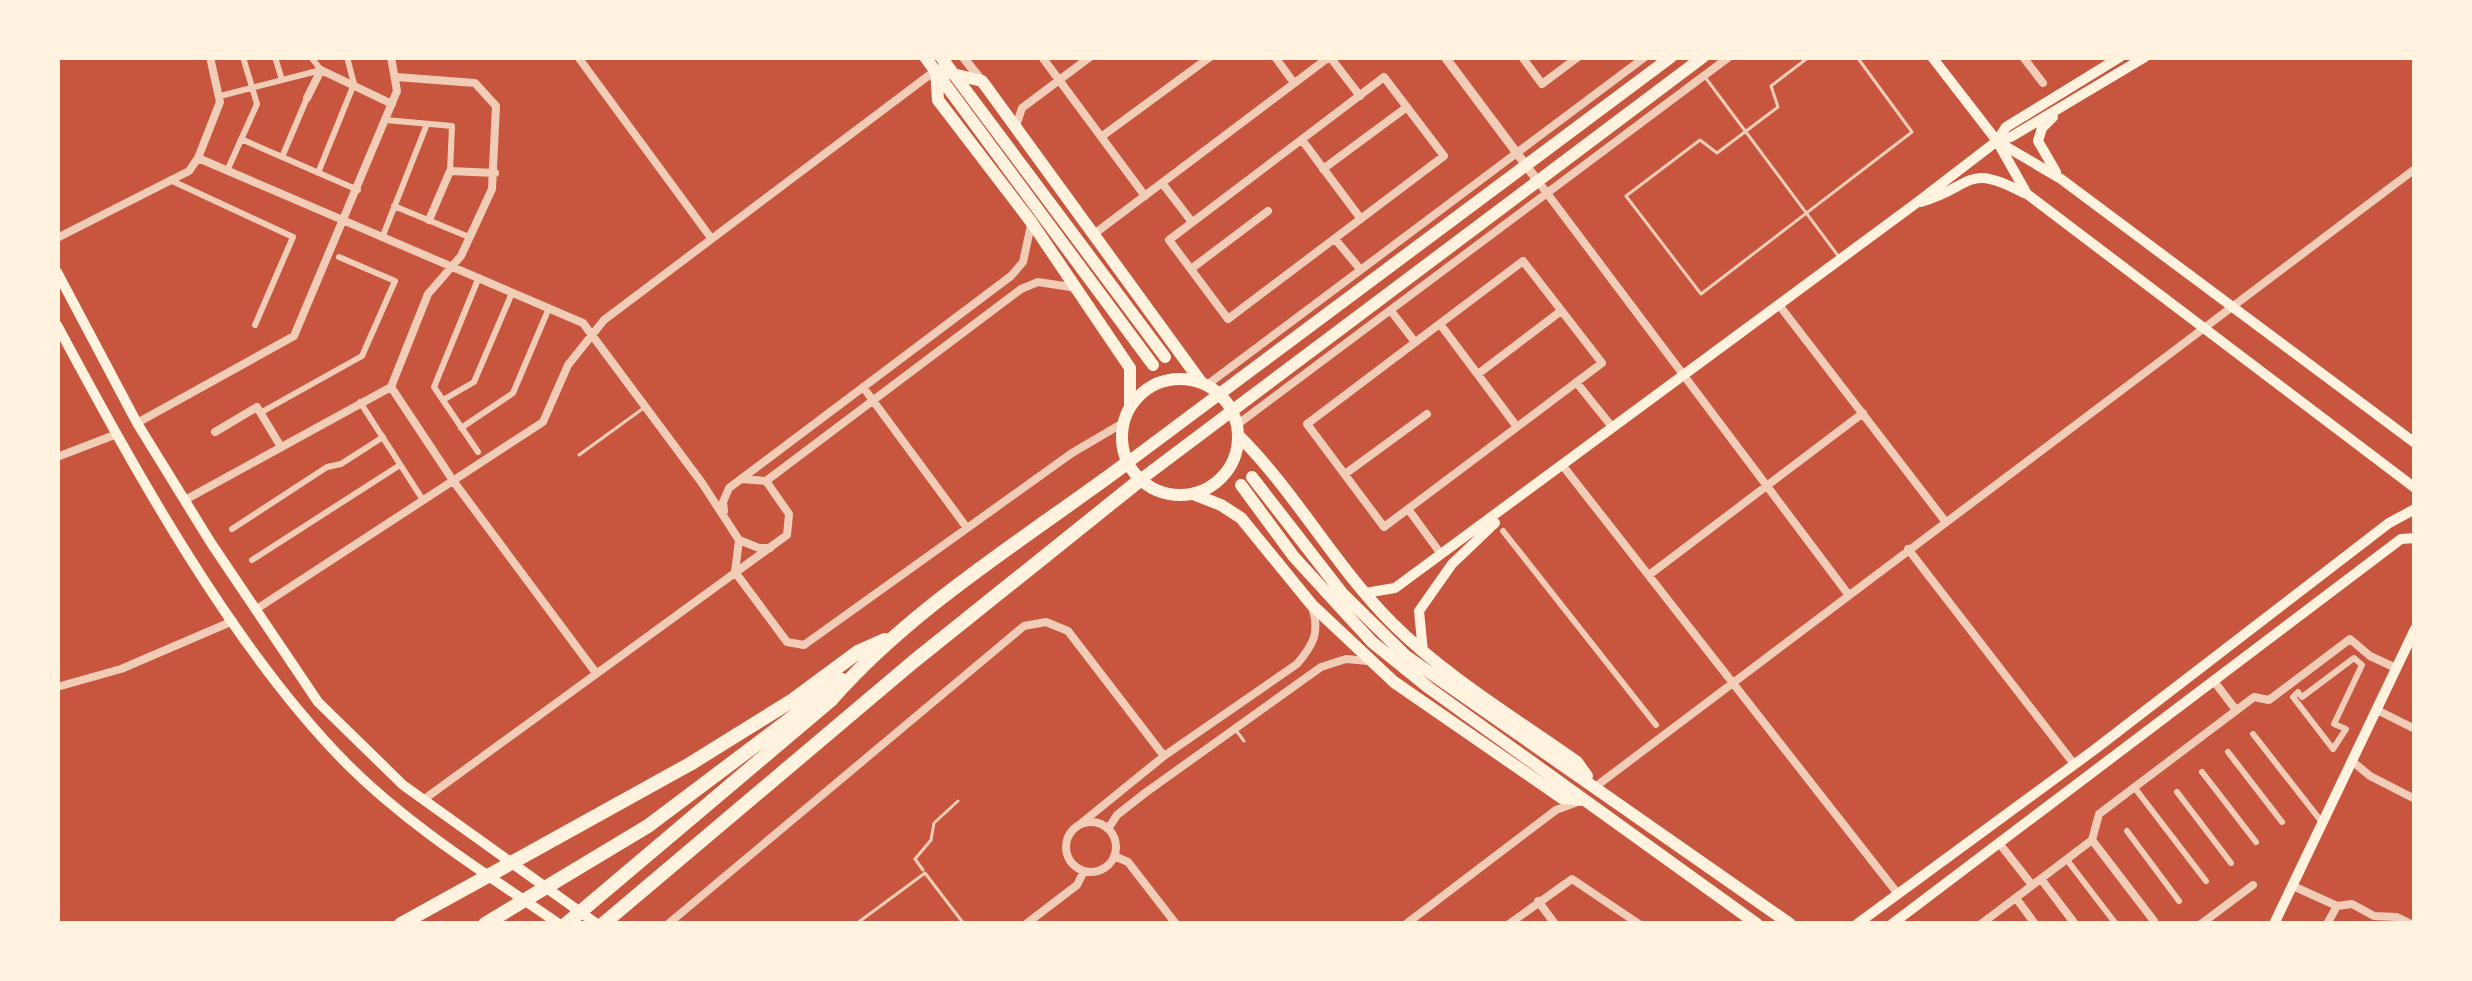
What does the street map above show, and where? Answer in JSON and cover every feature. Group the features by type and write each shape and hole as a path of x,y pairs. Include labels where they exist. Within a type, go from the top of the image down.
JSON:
{"highway":[{"path":"488,923 648,826 1127,463"},
{"path":"600,924 858,707 1140,480"},
{"path":"401,924 549,845 759,721 858,652 901,632"},
{"path":"562,924 831,700 856,671"}],"main road":[{"path":"926,57 982,81 1365,593 1424,652 1577,762 1595,787"},
{"path":"1127,463 1209,387 1526,165 1671,57"},
{"path":"1140,480 1236,424 1537,180 1703,57"},
{"path":"1932,57 1997,141 2027,194"},
{"path":"1365,593 1395,588 1915,204 2020,118 2120,57"},
{"path":"1997,141 2145,57"},
{"path":"938,64 938,100 1032,223 1130,368 1130,407"},
{"path":"938,64 1159,361 952,71"},
{"path":"2061,179 2038,142 2042,128 2062,107"},
{"path":"1997,141 2061,179 2415,443"},
{"path":"1915,204 1981,176 2027,194 2415,488"},
{"path":"57,272 137,423 319,702 363,750 422,800 600,924"},
{"path":"57,325 117,434 233,621 305,719 349,766 406,815 562,924"},
{"path":"1209,387 1164,381 1143,392 1130,407 1121,441 1127,463 1140,480 1160,492 1209,499 1241,518 1312,605 1394,682 1562,798 1583,801"},
{"path":"1193,494 1227,472 1235,458 1236,424"},
{"path":"1757,924 1372,642 1306,571 1246,481 1342,593 1434,678 1790,924"},
{"path":"1424,652 1419,611 1452,564 1516,501"},
{"path":"1857,924 2415,509"},
{"path":"1892,924 2401,539 2415,538"},
{"path":"233,621 255,610"},
{"path":"2274,924 2396,668 2410,651 2415,629"},
{"path":"1583,801 1595,787"},
{"path":"406,815 422,800"}],"street":[{"path":"57,238 189,171 220,96 209,57"},
{"path":"226,172 256,104 243,57"},
{"path":"275,57 282,80"},
{"path":"311,57 321,70 392,104"},
{"path":"318,172 354,84 347,57"},
{"path":"137,423 294,336 397,91 391,57"},
{"path":"578,57 711,238"},
{"path":"964,57 982,81"},
{"path":"1042,57 1145,196"},
{"path":"1021,136 1016,120 1022,108 1090,57"},
{"path":"1101,137 1210,57"},
{"path":"1275,57 1294,83"},
{"path":"1094,234 1329,57 1360,96"},
{"path":"1445,57 1848,594"},
{"path":"1522,57 1542,84 1578,57"},
{"path":"1209,387 1645,57"},
{"path":"1236,424 1729,57"},
{"path":"2023,57 2043,83"},
{"path":"255,610 543,422 568,365 604,320 938,64"},
{"path":"220,96 321,70"},
{"path":"282,157 321,70"},
{"path":"185,500 391,387 428,293 471,238 495,173 496,106 475,83 396,76"},
{"path":"1384,77 1444,156 1228,319 1169,240 1360,96 1384,77"},
{"path":"1323,169 1407,107"},
{"path":"386,120 452,126 450,171 429,220"},
{"path":"382,238 427,124"},
{"path":"241,139 358,190"},
{"path":"1302,140 1361,219"},
{"path":"198,158 583,323 739,540 770,548"},
{"path":"1595,787 2415,169"},
{"path":"450,171 495,173"},
{"path":"170,181 293,237 255,326"},
{"path":"1162,183 1192,223"},
{"path":"394,206 471,238"},
{"path":"1190,269 1268,211"},
{"path":"725,519 722,502 730,488 1011,276 1023,262 1032,223"},
{"path":"1335,238 1360,269"},
{"path":"260,413 362,356 394,281 339,257"},
{"path":"1523,261 1602,363 1384,527 1307,424 1440,324 1523,261"},
{"path":"478,452 434,387 479,278"},
{"path":"741,479 766,481 1021,289 1044,282 1077,288"},
{"path":"443,400 474,382 512,293"},
{"path":"1779,305 1945,521"},
{"path":"461,428 513,393 549,308"},
{"path":"1391,310 1415,342"},
{"path":"1478,374 1561,311"},
{"path":"1440,324 1517,427"},
{"path":"1576,382 1613,428"},
{"path":"391,387 454,482 596,673"},
{"path":"863,387 967,528"},
{"path":"360,402 424,502"},
{"path":"215,432 257,407 280,447"},
{"path":"1649,575 1863,413"},
{"path":"1345,474 1427,414"},
{"path":"739,540 735,572 787,642 804,645 1106,430 1123,423"},
{"path":"57,457 117,434"},
{"path":"232,529 382,437"},
{"path":"252,560 400,465"},
{"path":"1563,466 1898,894"},
{"path":"422,800 787,535 791,523 782,500 766,481"},
{"path":"702,483 730,488"},
{"path":"1408,509 1441,554"},
{"path":"1503,531 1656,725"},
{"path":"1908,549 2074,764"},
{"path":"1079,825 1094,822 1108,829 1115,841 1114,856 1105,867 1084,871 1072,863 1066,849 1069,835 1079,825 1164,756 1278,677 1312,646 1318,627 1312,605"},
{"path":"57,687 121,669 233,621"},
{"path":"668,924 1024,626 1046,622 1068,631 1164,756"},
{"path":"1989,922 2092,840 2099,814 2254,697 2269,700 2350,639 2370,656 2396,668"},
{"path":"2354,658 2362,665 2333,724 2345,729 2333,749 2293,697 2298,692 2302,697 2354,658"},
{"path":"1108,829 1117,815 1145,793 1337,661 1372,662"},
{"path":"1278,677 1283,685 1281,697"},
{"path":"2213,680 2236,710"},
{"path":"2377,710 2415,729"},
{"path":"2253,734 2323,823"},
{"path":"2228,752 2282,822"},
{"path":"2352,761 2415,799"},
{"path":"2202,772 2256,842"},
{"path":"2134,788 2206,880"},
{"path":"2177,792 2231,863"},
{"path":"1406,924 1556,810 1583,801"},
{"path":"2127,831 2179,901"},
{"path":"2092,840 2154,922"},
{"path":"1998,842 2074,924"},
{"path":"1114,856 1128,862 1176,924"},
{"path":"2067,859 2116,924"},
{"path":"1026,924 1077,885 1084,871"},
{"path":"1509,924 1572,879 1639,924"},
{"path":"2208,922 2253,885"},
{"path":"2293,886 2337,905 2352,904 2384,921 2397,917 2411,924"},
{"path":"2016,898 2036,924"},
{"path":"1538,902 1555,924"},
{"path":"2327,924 2337,905"}],"lane":[{"path":"1809,57 1772,86 1778,107 1717,153 1700,140 1626,196 1701,294 1912,132 1857,57"},
{"path":"1704,75 1841,259"},
{"path":"579,454 646,406"},
{"path":"1235,729 1244,741"},
{"path":"958,801 934,823 931,840 915,859 964,924"},
{"path":"856,924 925,873"}]}
